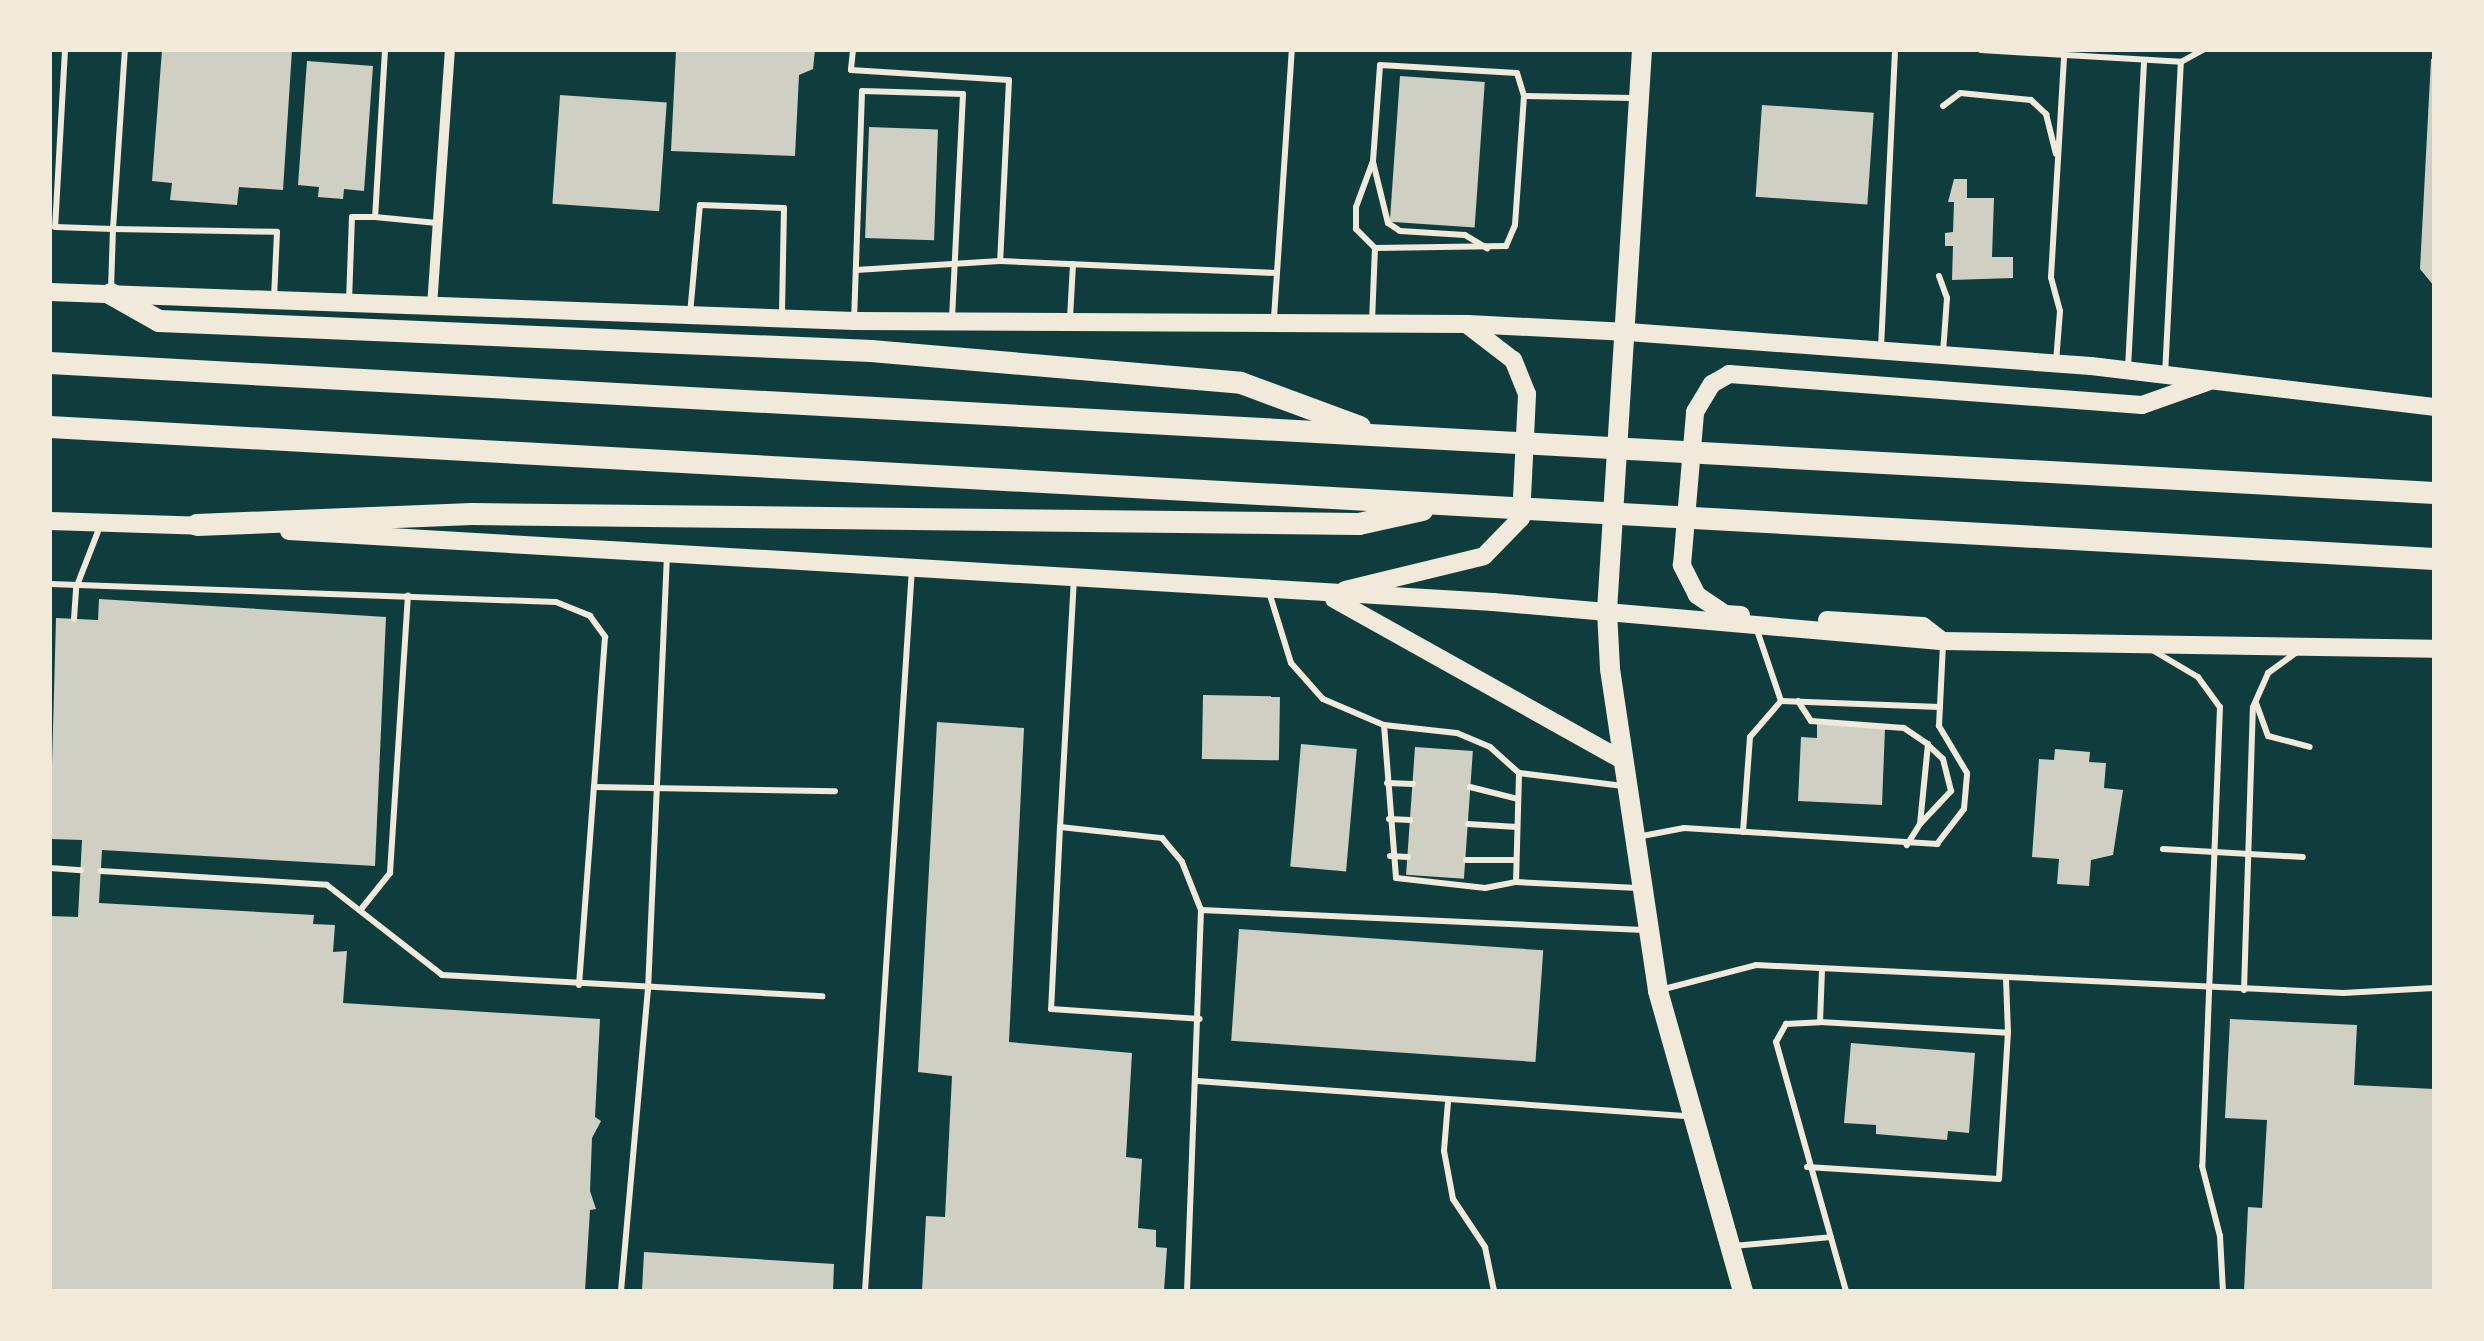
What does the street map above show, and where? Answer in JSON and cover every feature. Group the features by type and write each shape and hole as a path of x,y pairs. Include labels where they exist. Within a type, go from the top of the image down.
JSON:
{"highway":[{"path":"111,294 159,321 871,351 1241,383 1382,435"},
{"path":"50,363 2434,492"},
{"path":"50,426 1769,525 2434,559"},
{"path":"197,525 472,514 1359,524 1449,504"}],"main road":[{"path":"1642,50 1628,332 1607,612 1624,786 1658,991 1689,1116 1742,1291"},
{"path":"50,292 854,321 1468,324 1628,332 2128,370 2434,408"},
{"path":"1325,595 1484,556 1521,518 1527,394 1513,360 1468,324"},
{"path":"1943,641 1923,626 1725,614 1697,595 1682,565 1695,412 1712,384 1750,371 2142,405 2208,382"},
{"path":"50,522 197,525 1074,576 1607,612 1943,641 2148,648 2309,646 2434,650"},
{"path":"1325,595 1622,760"}],"street":[{"path":"432,306 450,50"}],"lane":[{"path":"66,50 55,226 277,232 274,300"},
{"path":"111,294 124,50"},
{"path":"375,217 385,50"},
{"path":"852,50 852,70 1010,80 1000,261"},
{"path":"1274,324 1292,50"},
{"path":"1881,350 1895,50"},
{"path":"1981,50 2182,62 2203,50"},
{"path":"2056,364 2060,312 2051,277 2064,55"},
{"path":"2128,370 2144,60"},
{"path":"2165,376 2182,62"},
{"path":"1380,65 1517,73 1524,96 1516,225 1506,246 1375,248 1356,229 1356,208 1373,161 1380,65"},
{"path":"854,321 862,91 963,94 950,262 952,322"},
{"path":"1943,106 1960,92 2031,100 2046,114 2058,160"},
{"path":"1524,96 1640,98"},
{"path":"1373,161 1388,223 1400,231 1466,235 1487,249"},
{"path":"690,316 700,206 767,207 784,208 782,318"},
{"path":"350,303 352,217 438,223"},
{"path":"1372,324 1375,248"},
{"path":"856,270 1000,261 1277,274"},
{"path":"1070,322 1073,264"},
{"path":"1940,276 1947,298 1943,355"},
{"path":"74,619 76,588 102,523"},
{"path":"622,1291 648,990 668,554"},
{"path":"865,1291 912,567"},
{"path":"1074,576 1051,1010 1200,1019"},
{"path":"50,584 76,588 556,602 590,616 605,637 578,985"},
{"path":"1269,590 1291,663 1323,698 1384,725 1457,733 1490,748 1519,773 1624,786"},
{"path":"362,908 390,873 408,596"},
{"path":"1756,626 1781,701"},
{"path":"1633,838 1684,828 1906,846 1937,844 1964,810 1967,773 1939,726 1943,641"},
{"path":"2244,990 2256,701 2268,672 2309,646"},
{"path":"2148,648 2198,676 2220,707 2202,1166 2220,1236 2223,1291"},
{"path":"1743,832 1750,736 1781,701 1940,707"},
{"path":"1798,701 1811,721 1904,728 1942,759 1950,791 1906,846"},
{"path":"2256,701 2268,736 2310,746"},
{"path":"1384,725 1391,870 1407,884 1484,888 1516,882 1640,888"},
{"path":"1920,824 1928,744"},
{"path":"1516,882 1519,773"},
{"path":"1387,783 1413,784"},
{"path":"594,787 836,790"},
{"path":"1470,788 1518,799"},
{"path":"1389,819 1410,820"},
{"path":"1468,824 1517,827"},
{"path":"1060,827 1162,838 1182,862 1200,910 1200,1019 1187,1291"},
{"path":"2163,849 2303,857"},
{"path":"1390,856 1408,857"},
{"path":"1466,860 1516,860"},
{"path":"50,868 81,870"},
{"path":"101,871 327,884 442,975 648,990 822,996"},
{"path":"1200,910 1646,930"},
{"path":"1658,991 1756,965 2244,990 2434,988"},
{"path":"1820,1022 1822,968"},
{"path":"1807,1167 1999,1179 2008,1033 2006,978"},
{"path":"1846,1291 1807,1167 1776,1042 1786,1024 1820,1022 2008,1033"},
{"path":"1197,1081 1448,1102 1689,1116"},
{"path":"1448,1102 1444,1150 1453,1199 1485,1247 1494,1291"},
{"path":"1726,1246 1832,1237"}],"building":[{"path":"162,50 292,50 283,190 239,187 237,205 170,200 172,183 152,181"},
{"path":"676,50 815,50 813,69 799,75 795,156 671,151"},
{"path":"2434,59 2434,286 2420,269"},
{"path":"307,61 373,66 364,191 344,189 343,199 318,197 319,187 298,185"},
{"path":"1400,76 1485,82 1475,228 1390,222"},
{"path":"560,95 667,102 659,211 552,204"},
{"path":"1762,105 1874,113 1867,205 1756,197"},
{"path":"869,127 938,129 934,240 865,238"},
{"path":"1954,179 1967,179 1967,198 1994,198 1992,257 2013,257 2013,278 1952,280 1953,246 1945,246 1945,233 1953,232 1954,202 1948,202"},
{"path":"99,599 386,617 375,866 102,850 99,903 314,915 313,924 335,925 333,952 347,951 343,1003 600,1019 595,1117 601,1121 592,1138 590,1191 596,1209 590,1210 585,1291 50,1291 50,916 78,917 82,840 50,839 56,618 98,620"},
{"path":"1203,695 1280,696 1279,760 1202,759"},
{"path":"937,722 1024,728 1009,1042 1132,1053 1126,1157 1142,1159 1138,1228 1156,1230 1156,1247 1167,1248 1164,1291 922,1291 926,1216 945,1217 952,1076 918,1072"},
{"path":"1817,724 1885,728 1882,805 1798,801 1801,737 1817,738"},
{"path":"1301,744 1357,749 1346,871 1290,867"},
{"path":"1415,747 1473,751 1464,879 1406,875"},
{"path":"2055,749 2090,752 2089,762 2106,763 2104,788 2123,790 2113,855 2091,860 2089,886 2057,884 2059,859 2032,857 2039,759 2054,760"},
{"path":"1239,929 1543,950 1535,1062 1231,1041"},
{"path":"2230,1019 2357,1025 2354,1085 2434,1089 2434,1291 2244,1291 2248,1207 2262,1208 2267,1120 2225,1118"},
{"path":"1851,1043 1975,1053 1969,1133 1948,1131 1947,1140 1876,1134 1876,1125 1844,1123"},
{"path":"644,1252 834,1264 833,1291 642,1291"}]}
